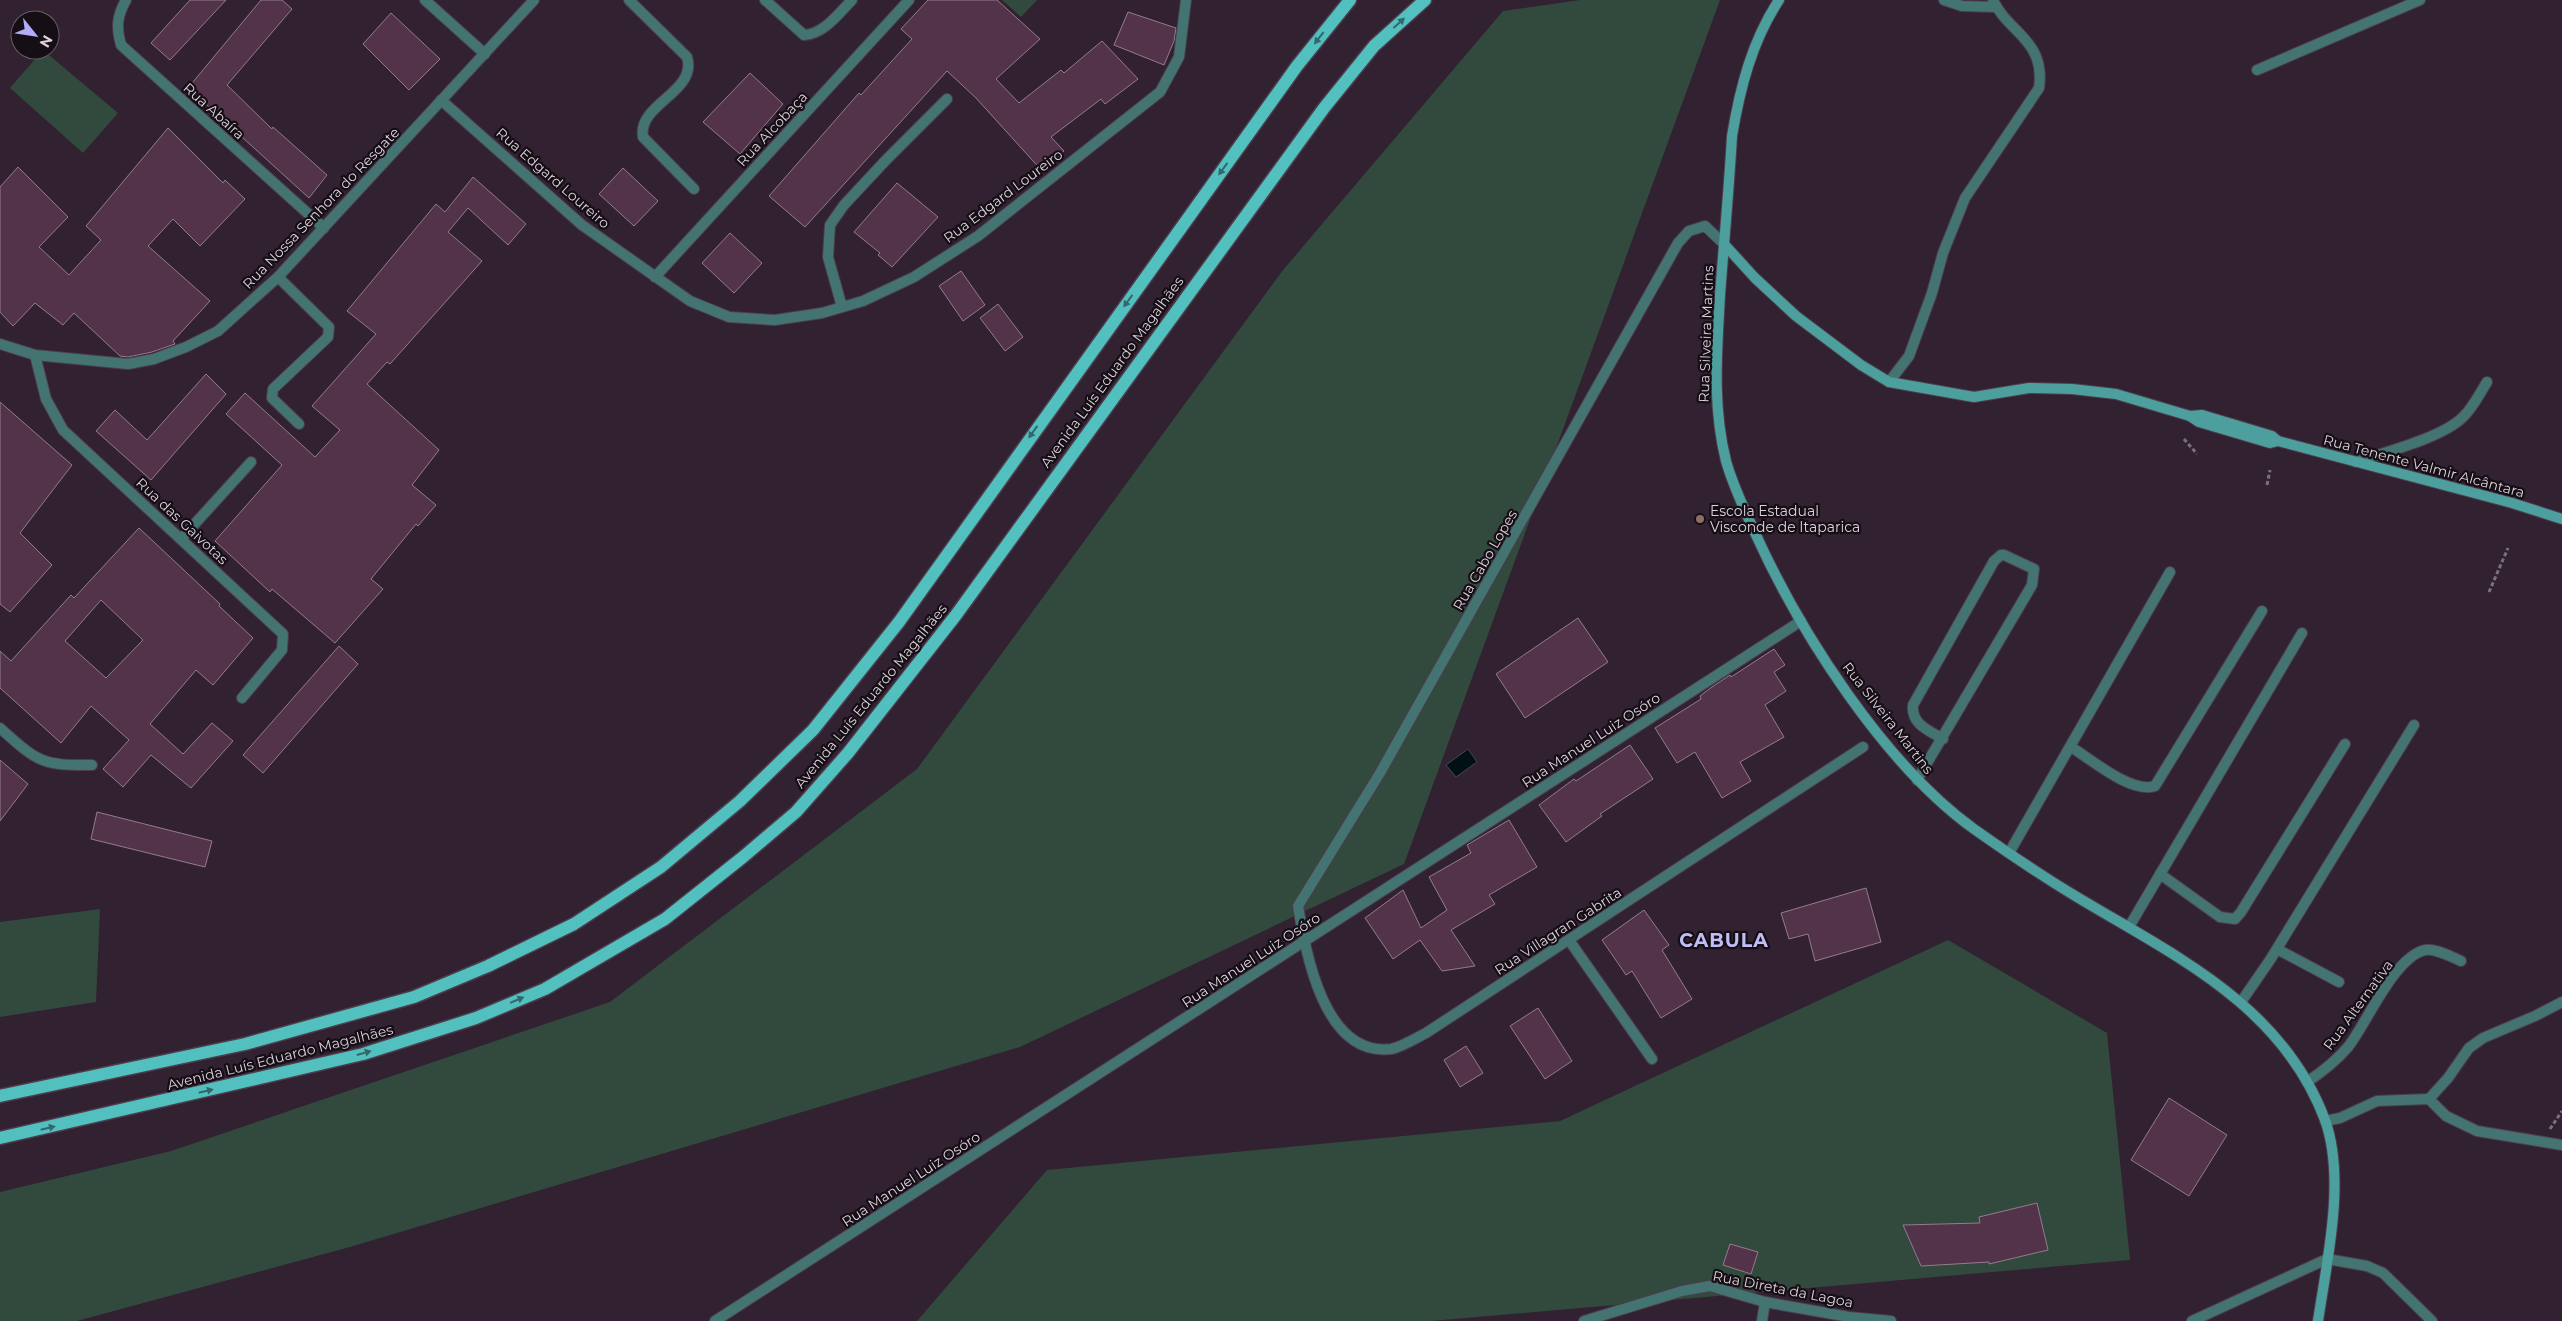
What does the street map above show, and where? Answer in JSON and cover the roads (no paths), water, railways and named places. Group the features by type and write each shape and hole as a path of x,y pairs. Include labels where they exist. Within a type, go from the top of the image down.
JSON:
{"main road":[{"name":"Avenida Luís Eduardo Magalhães","path":"0,1096 245,1044 414,997 488,966 574,924 661,867 740,801 813,730 898,622 1297,66 1350,0"},
{"name":"Avenida Luís Eduardo Magalhães","path":"0,1138 354,1056 476,1018 545,988 598,960 666,919 743,858 796,812 848,753 956,615 1324,108 1374,46 1425,0"},
{"name":"Rua Silveira Martins","path":"1779,0 1760,32 1749,62 1732,136 1715,369 1717,412 1727,463 1761,548 1802,621 1850,695 1917,780 1970,826 2009,853 2207,975 2241,1002 2287,1052 2307,1082 2325,1121 2334,1171 2327,1259 2318,1321"},
{"name":"Rua Tenente Valmir Alcântara","path":"1724,244 1755,278 1796,316 1861,365 1889,382 1974,397 2029,388 2072,389 2116,394 2190,416 2199,422 2270,443 2278,441 2512,503 2562,519"}],"street":[{"name":"Rua Abaíra","path":"126,0 118,13 117,31 121,45 324,228"},
{"path":"425,0 485,54"},
{"name":"Rua Nossa Senhora do Resgate","path":"0,344 35,355 128,364 154,359 186,347 218,330 278,277 534,0"},
{"path":"629,0 687,57 689,63 686,77 648,118 642,127 642,132 643,137 694,189"},
{"path":"765,0 804,35 813,35 822,29 852,0"},
{"name":"Rua Alcobaça","path":"655,277 909,0"},
{"name":"Rua Edgard Loureiro","path":"441,100 582,224 690,301 729,317 776,320 822,313 863,301 914,277 978,236 1160,92 1179,57 1187,6 1186,0"},
{"path":"1889,382 1909,356 1932,293 1943,252 1965,198 2039,88 2041,74 2035,56 2023,34 1995,4 1962,6 1944,0"},
{"path":"2257,70 2420,0"},
{"path":"842,307 828,257 830,225 844,205 874,172 947,99"},
{"name":"Rua Cabo Lopes","path":"1304,942 1298,906 1380,773 1678,243 1690,231 1705,226 1724,244"},
{"path":"278,277 329,327 330,332 328,337 273,389 272,398 299,424"},
{"name":"Rua das Gaivotas","path":"35,355 46,399 63,430 283,634 282,650 242,698"},
{"path":"2356,462 2422,439 2448,427 2463,417 2487,382"},
{"path":"180,539 251,462"},
{"path":"1917,780 1942,739 2033,581 2034,569 2001,555 1994,561 1913,706 1912,714 1915,721 1942,739"},
{"path":"2009,853 2170,572"},
{"path":"2071,746 2129,784 2147,789 2155,786 2262,611"},
{"name":"Rua Manuel Luiz Osóro","path":"715,1321 1802,621"},
{"path":"2129,927 2302,632"},
{"path":"2241,1002 2277,949 2414,725"},
{"path":"0,728 28,753 45,762 57,766 92,765"},
{"path":"2160,874 2220,916 2234,919 2241,912 2345,744"},
{"name":"Rua Villagran Gabrita","path":"1304,942 1312,973 1328,1010 1347,1036 1369,1047 1392,1049 1426,1033 1863,747"},
{"path":"1569,940 1652,1059"},
{"path":"2277,949 2339,982"},
{"name":"Rua Alternativa","path":"2307,1082 2326,1068 2347,1048 2392,977 2410,957 2425,950 2430,950 2461,961"},
{"path":"2325,1121 2340,1118 2377,1101 2429,1099 2448,1078 2469,1048 2483,1038 2535,1016 2562,1002"},
{"path":"2429,1099 2446,1116 2477,1131 2562,1146"},
{"path":"2192,1321 2327,1259 2367,1266 2383,1273 2432,1321"},
{"name":"Rua Direta da Lagoa","path":"1584,1321 1682,1291 1710,1286 1765,1302 1849,1317 1890,1321"},
{"path":"1762,1321 1765,1302"}],"place":[{"name":"Escola Estadual Visconde de Itaparica","path":"1700,519"}],"district":[{"name":"CABULA","path":"1724,940"}]}
